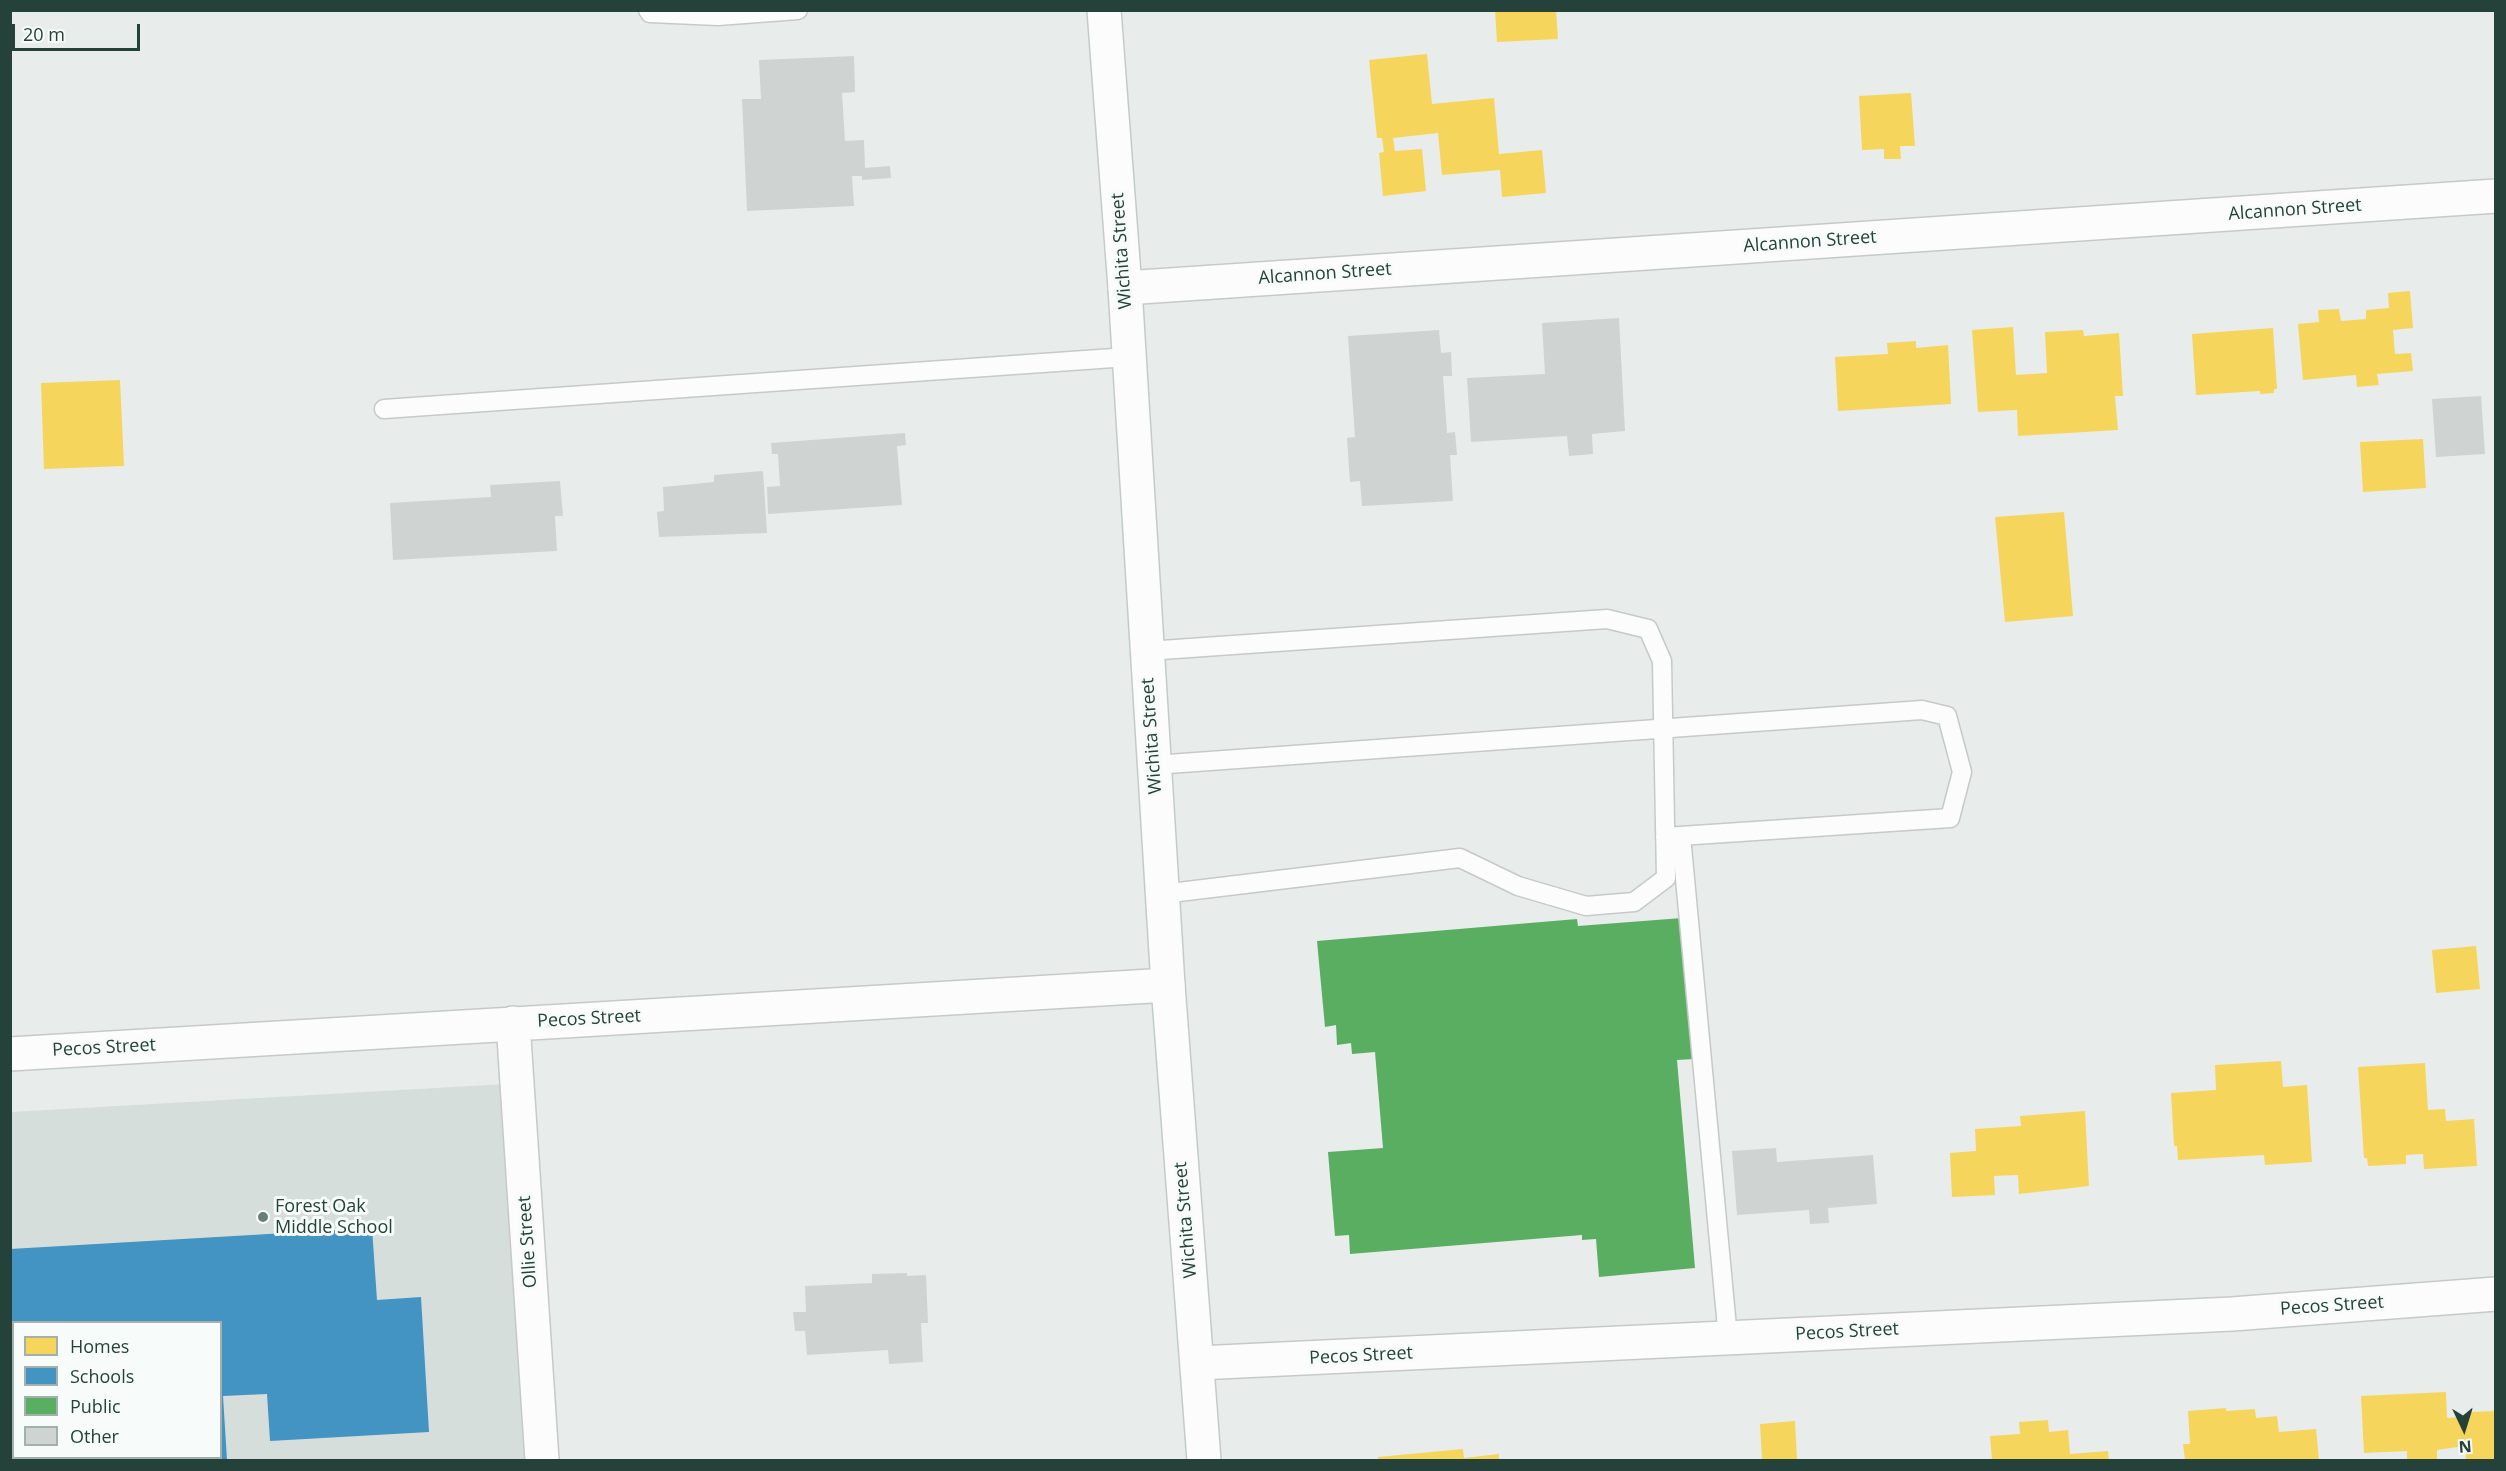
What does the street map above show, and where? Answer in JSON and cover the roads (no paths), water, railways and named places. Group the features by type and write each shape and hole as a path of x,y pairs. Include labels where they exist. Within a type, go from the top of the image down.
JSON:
{"street":[{"name":"Wichita Street","path":"1104,10 1125,288 1168,985 1204,1461"},
{"name":"Alcannon Street","path":"1125,288 2496,196"},
{"name":"Pecos Street","path":"10,1054 1168,985"},
{"name":"Ollie Street","path":"513,1023 542,1461"},
{"name":"Pecos Street","path":"1198,1363 2232,1314 2496,1294"}],"lane":[{"path":"648,10 650,13 718,16 798,10"},
{"path":"384,410 1128,357"},
{"path":"1147,651 1606,618 1648,629 1662,661 1663,730 1673,836 1728,1338"},
{"path":"1154,765 1922,710 1947,716 1962,772 1950,818 1673,836"},
{"path":"1162,894 1460,858 1518,886 1586,906 1634,902 1666,878 1673,836"}],"place":[{"name":"Forest Oak Middle School","path":"263,1217"}]}
